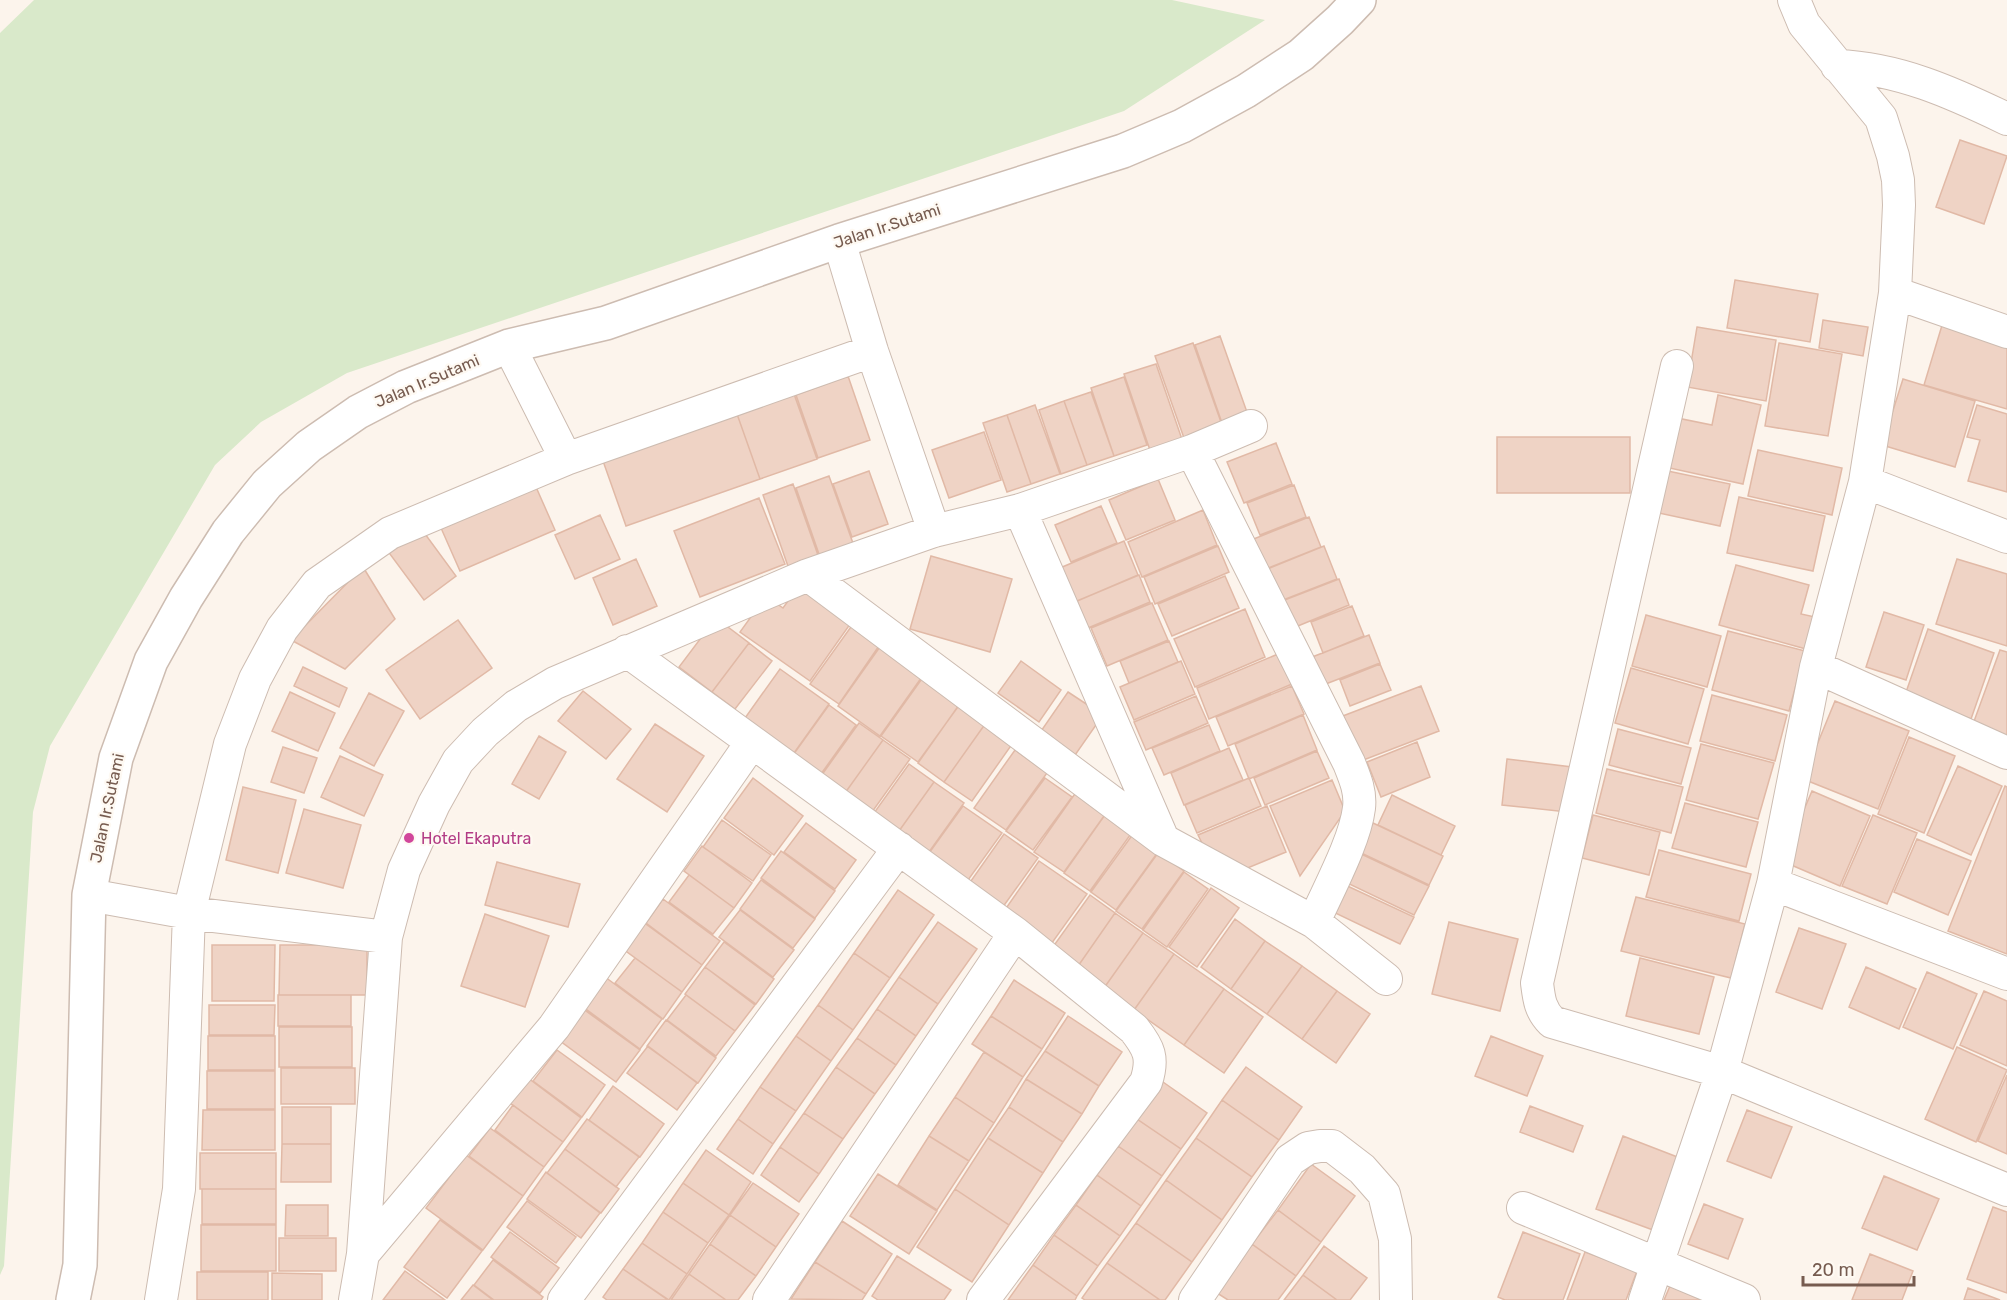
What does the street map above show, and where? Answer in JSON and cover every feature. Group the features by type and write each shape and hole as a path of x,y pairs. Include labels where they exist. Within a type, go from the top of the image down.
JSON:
{"street":[{"name":"Jalan Ir.Sutami","path":"73,1300 80,1264 89,895 116,758 151,661 186,598 228,532 267,484 309,446 358,412 406,387 509,346 606,323 839,241 1123,151 1182,126 1246,91 1301,55 1359,0"},
{"path":"1645,1300 1722,1072 1773,884 1816,667 1865,482 1895,293 1898,180 1881,118 1804,24 1794,0"},
{"path":"1837,66 1864,67 1919,81 2007,119"},
{"path":"839,241 872,351 934,531"},
{"path":"1895,293 2007,332"},
{"path":"509,346 566,459"},
{"path":"161,1300 179,1189 189,912 230,744 255,680 282,629 317,584 390,533 566,459 872,351"},
{"path":"1677,366 1537,983 1540,1005 1544,1014 1552,1022 1722,1072 2007,1190"},
{"path":"355,1300 363,1254 386,937 404,870 434,804 458,761 485,732 516,706 555,683 808,575 934,531 1020,510 1192,451 1251,426"},
{"path":"1192,451 1349,763 1358,786 1359,807 1354,830 1314,922"},
{"path":"1865,482 2007,537"},
{"path":"1020,510 1163,840"},
{"path":"808,575 1163,840 1314,922 1386,979"},
{"path":"627,651 1015,933 1134,1029 1147,1045 1150,1070 1146,1082 983,1300"},
{"path":"1816,667 2007,753"},
{"path":"363,1254 554,1027 752,742"},
{"path":"564,1300 899,848"},
{"path":"1773,884 2007,974"},
{"path":"89,895 189,912 386,937"},
{"path":"769,1300 1015,933"},
{"path":"1195,1300 1290,1160 1308,1148 1320,1146 1332,1146 1362,1169 1384,1194 1395,1239 1396,1300"},
{"path":"1522,1208 1744,1300"}],"green space":[{"path":"34,0 1172,0 1265,20 1124,111 347,373 261,422 215,465 50,746 33,812 4,1266 0,1275 0,33"}],"building":[{"path":"1960,140 2007,156 1984,224 1936,207"},
{"path":"1735,280 1818,294 1810,342 1727,328"},
{"path":"1823,320 1868,327 1863,356 1819,348"},
{"path":"1943,322 2007,341 2007,409 1924,385"},
{"path":"1697,327 1776,340 1766,401 1687,387"},
{"path":"1220,336 1248,415 1222,423 1195,345"},
{"path":"1193,343 1222,425 1184,438 1155,356"},
{"path":"1779,343 1842,354 1828,436 1765,426"},
{"path":"1156,364 1185,448 1153,459 1124,374"},
{"path":"848,376 870,440 818,458 796,395"},
{"path":"1124,377 1147,445 1114,456 1091,388"},
{"path":"1903,379 1975,401 1955,467 1882,445"},
{"path":"1091,392 1114,456 1087,465 1064,401"},
{"path":"794,394 817,459 760,479 737,414"},
{"path":"1718,395 1761,405 1743,484 1665,467 1677,418 1712,425"},
{"path":"1064,401 1087,465 1061,474 1039,410"},
{"path":"1035,405 1060,474 1031,484 1007,415"},
{"path":"1977,405 2007,414 2007,492 1968,481 1980,440 1967,437"},
{"path":"737,414 760,479 626,526 603,461"},
{"path":"1007,415 1031,484 1007,492 983,423"},
{"path":"984,432 1001,480 949,498 932,450"},
{"path":"1497,437 1630,437 1630,493 1497,493"},
{"path":"1276,443 1292,484 1244,503 1227,462"},
{"path":"1758,450 1842,468 1832,515 1748,496"},
{"path":"1663,470 1730,484 1720,526 1654,512"},
{"path":"869,471 888,524 852,537 833,484"},
{"path":"829,476 854,546 820,557 796,488"},
{"path":"1158,479 1175,520 1126,540 1109,500"},
{"path":"793,484 819,558 789,569 763,495"},
{"path":"1294,485 1306,517 1260,535 1247,503"},
{"path":"536,487 555,530 460,571 441,528"},
{"path":"1739,497 1825,516 1813,571 1727,553"},
{"path":"759,498 785,564 700,597 674,531"},
{"path":"1101,506 1117,543 1071,562 1055,525"},
{"path":"1203,510 1217,545 1142,577 1128,542"},
{"path":"600,515 620,559 575,579 555,535"},
{"path":"1309,517 1321,547 1258,572 1246,542"},
{"path":"417,523 456,576 424,600 384,546"},
{"path":"1124,541 1138,575 1075,602 1060,568"},
{"path":"1218,546 1229,572 1155,604 1144,577"},
{"path":"1324,546 1337,579 1278,602 1265,570"},
{"path":"931,556 1012,579 990,652 910,629"},
{"path":"636,559 657,606 613,625 593,578"},
{"path":"1957,559 2007,574 2007,646 1936,624"},
{"path":"1736,565 1809,585 1801,614 1815,617 1806,649 1719,625"},
{"path":"363,567 395,619 345,669 291,640"},
{"path":"1139,575 1150,602 1088,628 1077,601"},
{"path":"1225,576 1239,608 1172,636 1158,604"},
{"path":"1339,579 1349,605 1293,628 1282,601"},
{"path":"801,583 853,620 810,681 740,632 766,596 783,608"},
{"path":"1152,603 1168,640 1107,666 1091,628"},
{"path":"1352,606 1364,636 1323,653 1311,622"},
{"path":"1245,609 1265,657 1195,687 1174,639"},
{"path":"1884,612 1924,625 1906,680 1866,667"},
{"path":"1646,615 1721,636 1707,687 1632,666"},
{"path":"716,618 749,643 712,692 679,667"},
{"path":"458,620 492,668 420,719 386,670"},
{"path":"853,624 881,643 839,704 810,684"},
{"path":"1928,629 1994,653 1971,719 1905,695"},
{"path":"1728,631 1805,651 1789,711 1712,690"},
{"path":"1369,635 1380,663 1318,687 1307,659"},
{"path":"1169,641 1178,662 1129,683 1120,661"},
{"path":"749,643 772,661 735,709 712,692"},
{"path":"882,644 924,674 880,736 838,706"},
{"path":"2000,650 2007,652 2007,736 1973,724"},
{"path":"1278,654 1292,684 1209,719 1197,688"},
{"path":"1021,661 1061,690 1039,722 998,693"},
{"path":"1181,661 1195,694 1134,720 1120,687"},
{"path":"1380,664 1391,690 1350,706 1340,680"},
{"path":"303,667 347,688 339,707 294,686"},
{"path":"1631,668 1704,689 1688,744 1615,723"},
{"path":"780,669 829,704 794,753 745,718"},
{"path":"926,673 963,700 918,762 881,736"},
{"path":"1292,686 1304,714 1228,746 1216,717"},
{"path":"1421,686 1439,731 1353,764 1335,719"},
{"path":"583,691 631,729 606,759 558,721"},
{"path":"290,692 335,713 318,751 272,731"},
{"path":"1068,692 1103,715 1073,758 1039,734"},
{"path":"369,693 404,711 374,766 340,748"},
{"path":"1712,695 1787,715 1775,761 1700,741"},
{"path":"1196,696 1208,723 1146,750 1134,722"},
{"path":"1835,701 1909,731 1878,809 1803,779"},
{"path":"961,702 988,720 944,782 918,763"},
{"path":"829,705 856,725 821,774 793,755"},
{"path":"1303,715 1317,750 1249,779 1235,744"},
{"path":"988,720 1015,740 972,801 944,782"},
{"path":"859,723 883,740 840,800 816,783"},
{"path":"655,724 704,756 667,812 617,779"},
{"path":"1209,725 1220,751 1164,775 1152,748"},
{"path":"1618,729 1691,748 1681,784 1609,765"},
{"path":"539,736 566,752 539,799 512,784"},
{"path":"1909,737 1955,756 1924,833 1878,814"},
{"path":"883,740 910,759 867,819 840,800"},
{"path":"1417,742 1430,777 1381,797 1367,762"},
{"path":"1701,744 1774,763 1758,819 1686,800"},
{"path":"283,747 317,758 304,793 271,782"},
{"path":"1229,748 1243,780 1184,805 1171,773"},
{"path":"1015,750 1047,773 1006,830 974,808"},
{"path":"1317,751 1329,778 1265,805 1254,778"},
{"path":"340,756 383,775 364,816 321,797"},
{"path":"1507,759 1572,767 1567,812 1502,805"},
{"path":"909,764 934,782 894,838 869,820"},
{"path":"1958,766 2002,786 1971,855 1927,835"},
{"path":"1607,769 1683,787 1671,833 1596,813"},
{"path":"753,778 803,816 774,855 724,818"},
{"path":"1045,778 1072,797 1033,850 1006,831"},
{"path":"1249,778 1261,806 1197,833 1185,805"},
{"path":"1332,780 1345,811 1300,876 1270,806"},
{"path":"934,782 964,803 924,859 894,838"},
{"path":"2005,786 2007,787 2007,954 1948,931"},
{"path":"243,787 296,800 278,873 226,860"},
{"path":"1079,788 1109,809 1064,872 1034,852"},
{"path":"1812,791 1870,816 1840,886 1782,861"},
{"path":"1392,795 1455,826 1441,855 1378,825"},
{"path":"1685,803 1758,822 1746,867 1672,848"},
{"path":"963,806 1002,833 963,887 924,860"},
{"path":"1267,806 1286,852 1238,872 1204,847 1198,835"},
{"path":"304,809 361,825 343,888 286,873"},
{"path":"1107,812 1133,831 1090,891 1064,873"},
{"path":"1593,815 1660,832 1649,875 1582,858"},
{"path":"1873,815 1917,833 1887,904 1842,886"},
{"path":"722,820 771,855 753,881 703,847"},
{"path":"806,823 856,860 835,889 784,852"},
{"path":"1373,823 1443,856 1429,885 1359,852"},
{"path":"1004,834 1038,858 1000,911 966,888"},
{"path":"1133,834 1158,852 1116,910 1091,892"},
{"path":"1917,839 1971,861 1948,915 1894,892"},
{"path":"702,846 752,883 734,908 684,871"},
{"path":"1659,850 1751,874 1739,921 1646,897"},
{"path":"781,851 835,891 815,918 761,878"},
{"path":"1357,852 1429,886 1414,915 1343,881"},
{"path":"1158,853 1184,871 1142,929 1116,911"},
{"path":"1039,861 1087,894 1049,947 1002,914"},
{"path":"497,862 580,884 568,927 485,905"},
{"path":"1184,872 1208,889 1167,947 1143,930"},
{"path":"689,875 734,908 713,934 669,902"},
{"path":"761,880 815,919 793,948 740,909"},
{"path":"1341,883 1414,917 1400,944 1329,910"},
{"path":"1211,888 1239,908 1197,967 1169,947"},
{"path":"898,890 934,915 890,978 854,953"},
{"path":"1090,895 1115,913 1076,969 1050,951"},
{"path":"1636,897 1745,924 1731,978 1621,951"},
{"path":"663,899 720,941 702,965 646,923"},
{"path":"740,910 794,950 773,977 719,937"},
{"path":"1115,913 1143,933 1104,988 1076,969"},
{"path":"485,914 549,936 525,1007 461,986"},
{"path":"1235,919 1265,941 1231,989 1201,967"},
{"path":"643,922 702,965 682,992 623,949"},
{"path":"938,922 977,949 938,1004 899,977"},
{"path":"1449,922 1518,939 1500,1011 1432,994"},
{"path":"1799,928 1846,944 1822,1009 1776,992"},
{"path":"1143,933 1174,954 1134,1010 1104,988"},
{"path":"1265,941 1302,966 1267,1014 1231,989"},
{"path":"724,942 774,979 756,1004 705,967"},
{"path":"212,945 275,945 274,1001 212,1001"},
{"path":"280,945 367,945 367,995 279,995"},
{"path":"854,953 890,978 853,1030 818,1005"},
{"path":"1174,954 1224,989 1184,1045 1134,1010"},
{"path":"635,958 682,992 663,1019 615,983"},
{"path":"1640,958 1714,977 1699,1034 1626,1016"},
{"path":"1302,966 1337,991 1302,1039 1267,1014"},
{"path":"705,967 755,1005 735,1031 685,994"},
{"path":"1866,967 1916,989 1899,1029 1849,1007"},
{"path":"1927,972 1977,994 1953,1049 1903,1027"},
{"path":"601,974 662,1019 640,1049 579,1004"},
{"path":"899,977 938,1004 916,1036 877,1009"},
{"path":"1014,980 1065,1013 1042,1049 991,1016"},
{"path":"1224,989 1263,1017 1224,1073 1184,1045"},
{"path":"1337,991 1370,1014 1336,1063 1302,1039"},
{"path":"1984,991 2007,1001 2007,1066 1960,1045"},
{"path":"278,995 351,995 351,1026 278,1026"},
{"path":"686,995 735,1031 716,1056 667,1020"},
{"path":"209,1005 275,1005 274,1035 209,1035"},
{"path":"818,1005 853,1030 831,1061 796,1036"},
{"path":"579,1006 640,1050 616,1082 556,1038"},
{"path":"877,1009 916,1036 896,1065 857,1038"},
{"path":"991,1016 1042,1049 1023,1077 972,1044"},
{"path":"1068,1016 1122,1052 1099,1086 1045,1051"},
{"path":"666,1020 716,1058 698,1083 647,1046"},
{"path":"279,1027 352,1027 352,1067 279,1067"},
{"path":"208,1036 275,1036 275,1070 208,1070"},
{"path":"796,1036 831,1061 796,1111 760,1087"},
{"path":"1491,1036 1543,1056 1527,1096 1475,1076"},
{"path":"857,1038 896,1065 875,1094 836,1067"},
{"path":"648,1046 697,1083 677,1110 627,1073"},
{"path":"1957,1047 2007,1070 1976,1142 1925,1119"},
{"path":"557,1050 605,1085 582,1117 533,1081"},
{"path":"1045,1051 1099,1086 1082,1114 1026,1079"},
{"path":"984,1052 1023,1077 994,1123 955,1097"},
{"path":"836,1067 875,1094 843,1139 804,1113"},
{"path":"1246,1067 1302,1107 1279,1140 1222,1100"},
{"path":"281,1068 355,1068 355,1104 281,1104"},
{"path":"207,1071 275,1071 275,1109 207,1109"},
{"path":"2007,1075 2007,1154 1978,1141"},
{"path":"528,1078 581,1118 563,1142 510,1103"},
{"path":"1026,1079 1082,1114 1063,1142 1009,1107"},
{"path":"1163,1082 1207,1113 1181,1149 1137,1119"},
{"path":"613,1086 664,1124 640,1157 589,1120"},
{"path":"760,1087 796,1111 773,1144 738,1119"},
{"path":"955,1097 994,1123 969,1161 929,1136"},
{"path":"1222,1100 1279,1140 1252,1177 1196,1138"},
{"path":"513,1105 563,1142 544,1167 495,1130"},
{"path":"1530,1106 1583,1126 1573,1152 1520,1132"},
{"path":"282,1107 331,1107 331,1144 282,1144"},
{"path":"1009,1107 1063,1142 1043,1173 988,1138"},
{"path":"203,1110 275,1110 275,1150 202,1150"},
{"path":"1747,1110 1792,1127 1771,1178 1727,1161"},
{"path":"804,1113 843,1139 819,1174 780,1147"},
{"path":"587,1119 639,1157 616,1187 565,1149"},
{"path":"738,1119 773,1144 753,1174 717,1149"},
{"path":"1137,1119 1181,1149 1162,1176 1118,1146"},
{"path":"490,1128 544,1167 523,1196 469,1156"},
{"path":"929,1136 969,1161 937,1210 898,1185"},
{"path":"1623,1136 1680,1158 1653,1230 1596,1209"},
{"path":"988,1138 1043,1173 1009,1225 955,1189"},
{"path":"1196,1138 1252,1177 1222,1220 1166,1180"},
{"path":"282,1144 331,1144 331,1182 281,1182"},
{"path":"1118,1146 1162,1176 1141,1206 1097,1175"},
{"path":"780,1147 819,1174 799,1202 761,1175"},
{"path":"565,1149 619,1189 601,1213 547,1173"},
{"path":"706,1150 751,1182 729,1215 683,1183"},
{"path":"200,1153 276,1153 276,1189 200,1189"},
{"path":"466,1155 523,1196 483,1250 426,1208"},
{"path":"1311,1164 1355,1196 1321,1242 1278,1210"},
{"path":"546,1172 600,1213 581,1238 527,1199"},
{"path":"878,1174 937,1211 909,1254 850,1216"},
{"path":"1097,1175 1141,1206 1120,1236 1076,1205"},
{"path":"1884,1176 1939,1199 1917,1250 1862,1228"},
{"path":"1166,1180 1222,1220 1192,1262 1136,1223"},
{"path":"683,1183 729,1215 708,1243 663,1212"},
{"path":"753,1183 799,1214 776,1247 730,1215"},
{"path":"202,1189 276,1189 276,1224 202,1224"},
{"path":"955,1189 1009,1225 972,1282 917,1247"},
{"path":"527,1201 576,1237 556,1263 507,1227"},
{"path":"1704,1204 1743,1219 1728,1259 1688,1244"},
{"path":"286,1205 328,1205 328,1236 285,1236"},
{"path":"1076,1205 1120,1236 1098,1266 1054,1235"},
{"path":"1993,1207 2007,1212 2007,1293 1967,1279"},
{"path":"1278,1210 1321,1242 1296,1276 1252,1244"},
{"path":"663,1212 708,1243 687,1274 642,1243"},
{"path":"730,1215 776,1247 756,1276 710,1244"},
{"path":"440,1220 482,1251 447,1298 404,1267"},
{"path":"842,1221 892,1254 866,1294 815,1262"},
{"path":"1136,1223 1192,1262 1165,1300 1160,1300 1107,1263"},
{"path":"201,1225 276,1225 276,1271 201,1271"},
{"path":"510,1232 559,1268 540,1293 491,1257"},
{"path":"1523,1232 1580,1254 1563,1300 1505,1300 1498,1297"},
{"path":"1054,1235 1098,1266 1077,1296 1033,1265"},
{"path":"279,1238 336,1238 336,1271 279,1271"},
{"path":"642,1243 687,1274 669,1300 623,1269"},
{"path":"710,1244 756,1276 738,1300 726,1300 689,1274"},
{"path":"1252,1244 1296,1276 1278,1300 1228,1300 1217,1293"},
{"path":"1324,1246 1367,1278 1350,1300 1337,1300 1303,1275"},
{"path":"1585,1252 1637,1271 1626,1300 1567,1300"},
{"path":"1870,1254 1913,1271 1902,1300 1852,1300"},
{"path":"897,1256 951,1290 944,1300 878,1300 872,1296"},
{"path":"493,1260 543,1297 541,1300 494,1300 474,1285"},
{"path":"815,1262 866,1294 862,1300 791,1299"},
{"path":"1107,1263 1160,1300 1085,1300 1082,1298"},
{"path":"1033,1265 1077,1296 1075,1300 1008,1300"},
{"path":"623,1269 668,1300 607,1300 603,1297"},
{"path":"405,1271 445,1300 383,1300"},
{"path":"197,1272 268,1272 268,1300 197,1300"},
{"path":"272,1273 322,1274 322,1300 272,1300"},
{"path":"689,1274 726,1300 671,1300"},
{"path":"1303,1275 1337,1300 1284,1300"},
{"path":"473,1285 493,1300 461,1300"},
{"path":"1670,1286 1702,1300 1664,1300"},
{"path":"1968,1288 2000,1300 1964,1300"}],"place":[{"name":"Hotel Ekaputra","path":"409,838"}]}
